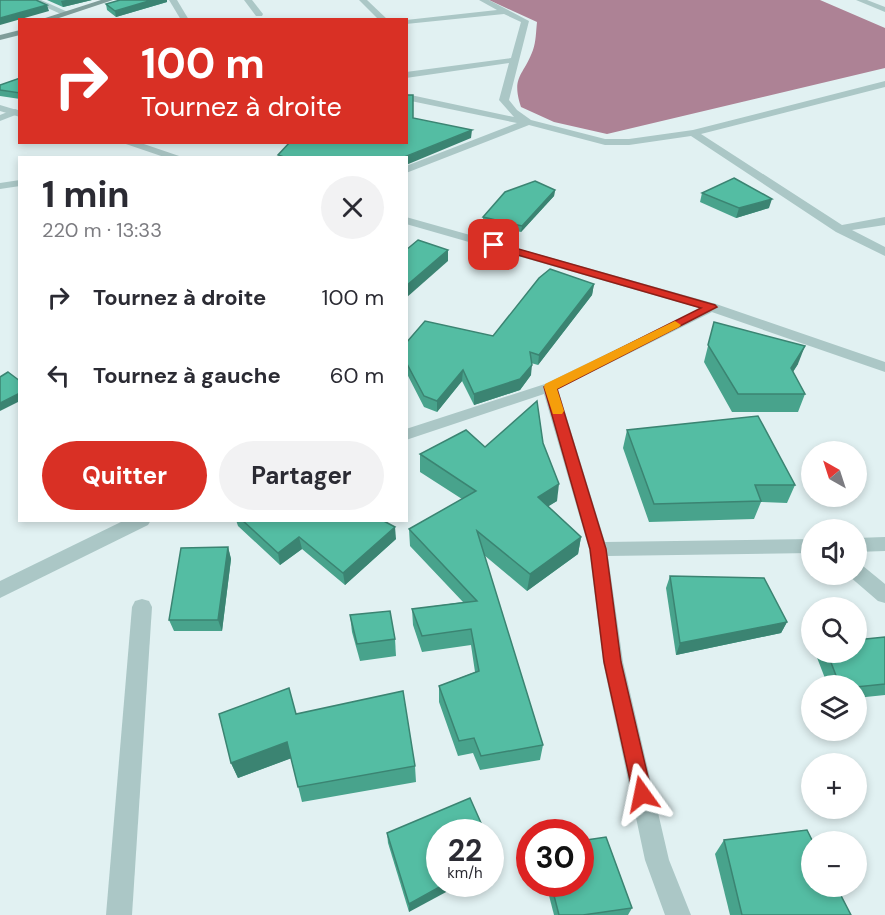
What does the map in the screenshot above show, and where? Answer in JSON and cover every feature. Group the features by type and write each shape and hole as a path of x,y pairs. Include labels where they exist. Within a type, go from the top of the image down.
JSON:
{"main road":[{"path":"64,16 113,2"},
{"path":"0,32 18,28"},
{"path":"0,38 18,33"}],"street":[{"path":"34,0 64,16"},
{"path":"173,0 184,18"},
{"path":"248,0 259,14"},
{"path":"363,0 382,18"},
{"path":"483,0 525,21 504,100 514,112 528,122"},
{"path":"860,0 885,10"},
{"path":"408,22 507,11"},
{"path":"408,75 514,60"},
{"path":"408,97 465,111 528,122 605,142 628,142 693,133 885,84"},
{"path":"0,108 17,113"},
{"path":"0,118 17,113"},
{"path":"408,169 528,122"},
{"path":"693,133 840,229 885,252"},
{"path":"132,144 173,156"},
{"path":"0,186 18,183"},
{"path":"840,229 885,220"},
{"path":"408,221 711,307 885,367"},
{"path":"408,434 550,387 711,307"},
{"path":"550,387 598,549 613,662 657,860 678,915"},
{"path":"0,590 138,522"},
{"path":"867,545 885,544"},
{"path":"598,549 801,546"},
{"path":"867,580 885,596"},
{"path":"119,915 142,607"}],"shaded area":[{"path":"489,0 820,0 885,28 885,68 607,134 554,122 521,107 517,89 518,82 533,50 537,22"}],"building":[{"path":"0,0 36,0 47,5 0,18"},
{"path":"120,0 152,0 115,11 106,4"},
{"path":"18,79 18,93 0,90 0,85"},
{"path":"408,95 413,95 413,118 472,130 407,156 278,155 288,144 408,144"},
{"path":"734,178 772,199 739,208 702,193"},
{"path":"535,181 555,190 522,226 483,217 505,192"},
{"path":"418,240 448,250 408,284 408,248"},
{"path":"550,269 594,284 539,355 530,352 532,365 520,379 474,394 463,370 437,401 424,396 408,366 408,341 425,321 493,336 539,278"},
{"path":"714,322 805,346 791,368 805,394 738,394 708,345"},
{"path":"8,372 18,380 18,394 0,403 0,377"},
{"path":"537,401 543,443 559,484 538,497 581,537 530,574 477,531 543,745 481,756 474,738 459,741 439,686 479,671 471,629 422,636 412,609 477,601 409,529 476,491 420,454 466,430 485,447"},
{"path":"758,416 795,485 755,485 761,501 654,504 627,430"},
{"path":"244,522 386,522 395,527 343,573 299,537 278,553"},
{"path":"228,547 218,620 169,620 181,548"},
{"path":"670,576 764,578 787,622 680,643"},
{"path":"390,611 395,639 357,644 350,615"},
{"path":"885,637 885,684 867,686 867,675 836,675 831,663 867,663 867,639"},
{"path":"289,688 296,714 403,691 415,766 298,787 287,742 231,763 219,714"},
{"path":"470,798 479,819 426,819 426,895 409,904 387,833"},
{"path":"807,830 801,831 801,897 842,897 851,915 742,915 724,840"},
{"path":"606,837 632,908 583,915 559,915 554,897 594,897 594,839"}],"slow traffic":[{"path":"557,411 550,387 675,325"}],"route":[{"path":"494,245 711,307 550,387 598,549 613,662 642,794"}]}
